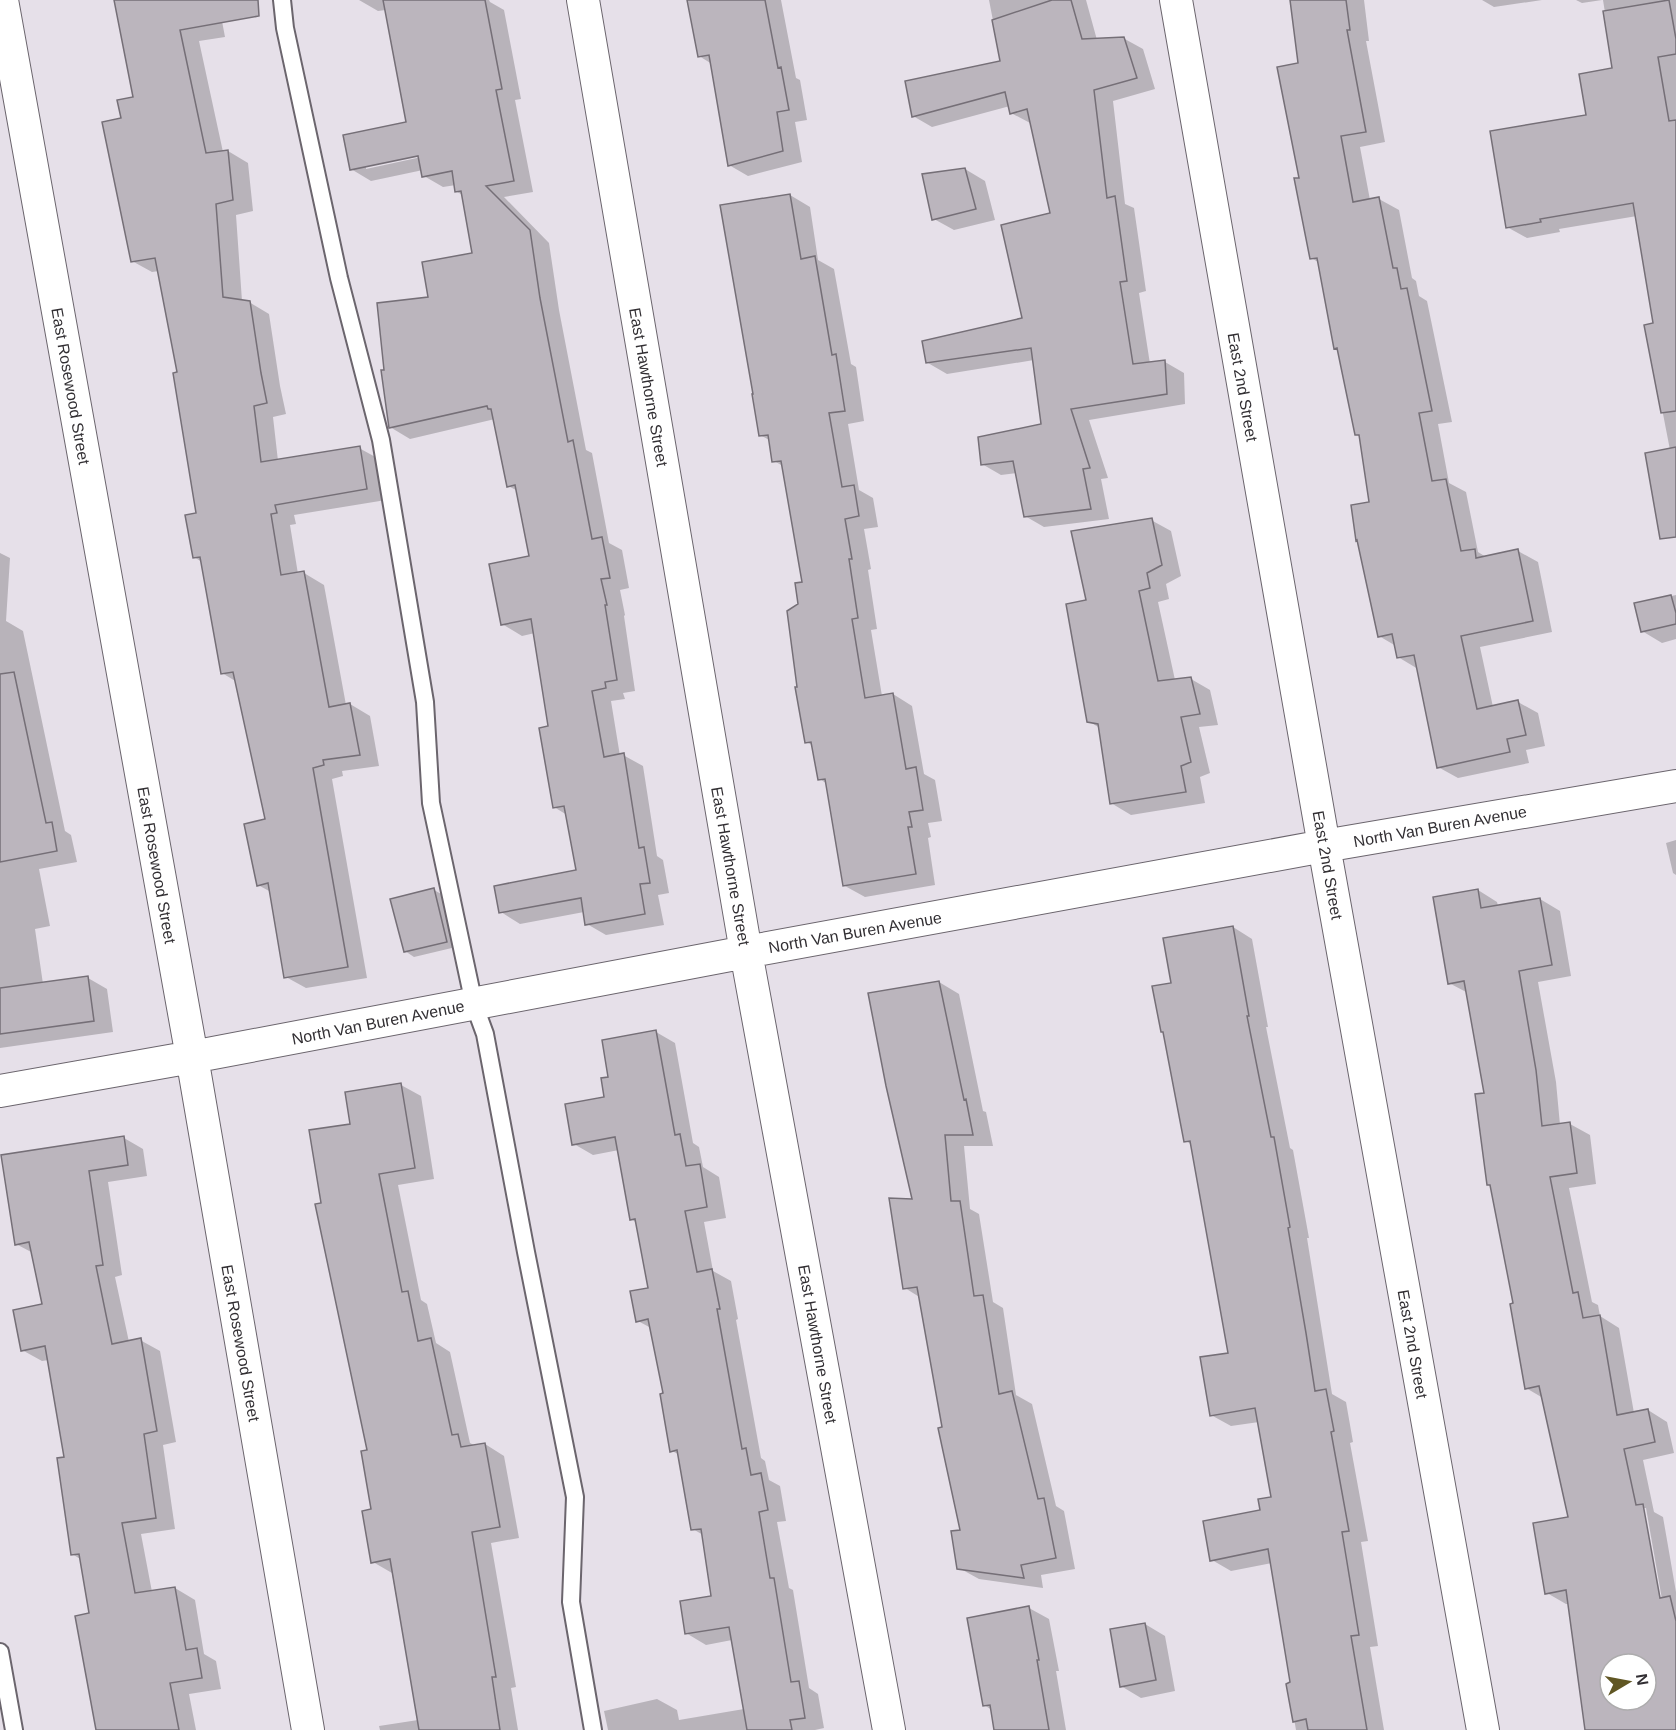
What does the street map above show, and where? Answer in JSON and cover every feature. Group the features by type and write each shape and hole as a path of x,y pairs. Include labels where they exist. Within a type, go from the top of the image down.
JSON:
{"street":[{"name":"East Rosewood Street","path":"2,0 192,1058 308,1730"},
{"name":"East Hawthorne Street","path":"583,0 746,952 889,1730"},
{"name":"East 2nd Street","path":"1176,0 1324,846 1483,1730"},
{"name":"North Van Buren Avenue","path":"0,1091 192,1058 746,952 1324,846 1676,786"}],"lane":[{"path":"282,0 285,28 339,279 381,440 425,702 431,803 474,1004 485,1034 526,1252 576,1497 571,1602 593,1730"},
{"path":"0,1652 15,1730"}],"building":[{"path":"114,0 258,0 259,16 180,30 206,153 228,150 233,200 216,204 223,297 250,301 267,403 254,406 261,462 360,446 367,489 275,505 277,513 271,514 281,575 304,571 329,707 350,703 360,755 323,760 324,765 313,768 348,967 284,978 268,883 257,886 244,824 265,819 233,672 221,674 200,557 193,558 185,515 196,513 173,373 177,372 155,258 131,262 102,122 121,118 117,100 133,97"},
{"path":"383,0 485,0 502,89 496,90 514,181 486,186 530,230 540,298 568,442 573,440 592,539 602,537 610,578 601,579 607,605 605,605 617,680 605,682 606,688 592,691 604,757 624,753 639,848 644,847 650,883 640,884 645,914 585,925 581,898 499,913 494,886 576,870 564,806 553,808 539,728 548,726 531,619 501,625 489,564 529,556 515,485 507,487 491,409 487,406 389,428 381,370 384,370 377,303 428,297 422,262 472,253 461,191 455,192 452,171 422,177 418,156 350,170 343,135 406,122"},
{"path":"687,0 765,0 789,110 777,112 783,151 728,166 709,55 698,57"},
{"path":"1052,0 1071,0 1082,39 1124,37 1137,78 1094,90 1107,198 1115,196 1127,281 1120,282 1133,364 1165,360 1167,394 1071,409 1090,468 1083,469 1091,509 1024,517 1013,461 981,465 978,437 1041,424 1031,348 926,363 922,341 1022,318 1001,225 1050,213 1027,109 1010,114 1005,92 912,117 905,81 1000,61 992,20"},
{"path":"1290,0 1346,0 1350,30 1347,30 1366,132 1341,136 1353,202 1379,197 1393,268 1397,268 1401,289 1407,288 1432,411 1419,413 1432,481 1446,479 1461,551 1475,549 1476,558 1518,549 1533,621 1461,636 1477,709 1518,700 1526,735 1507,739 1510,752 1437,768 1414,655 1397,658 1392,634 1378,637 1356,541 1351,505 1369,502 1359,435 1355,435 1337,348 1334,349 1317,258 1310,259 1294,178 1299,178 1277,67 1298,63"},
{"path":"1669,0 1676,39 1676,54 1658,57 1669,121 1676,120 1676,411 1661,413 1644,325 1653,323 1633,203 1540,219 1541,222 1506,228 1490,131 1586,115 1579,74 1612,68 1603,11"},
{"path":"965,168 976,209 932,220 922,174"},
{"path":"790,194 801,259 815,256 832,355 836,354 845,411 829,413 842,487 854,485 859,516 845,519 858,618 852,619 865,698 893,693 906,769 916,767 923,810 909,812 912,827 908,827 916,874 843,886 825,779 818,780 811,742 805,743 795,687 797,687 787,611 798,604 795,583 802,582 781,461 772,462 768,435 759,436 720,205"},
{"path":"1676,447 1676,537 1660,539 1645,453"},
{"path":"1152,518 1162,565 1147,573 1150,588 1139,591 1158,681 1191,677 1200,714 1181,717 1191,762 1181,766 1186,792 1110,804 1098,724 1087,722 1066,604 1086,600 1071,531"},
{"path":"1671,595 1676,613 1676,624 1641,632 1634,603"},
{"path":"14,672 46,823 52,822 57,851 0,862 0,674"},
{"path":"434,888 447,942 404,952 390,899"},
{"path":"1478,889 1481,908 1540,898 1552,965 1519,971 1536,1070 1542,1126 1570,1122 1577,1173 1550,1177 1573,1293 1578,1292 1583,1318 1600,1315 1617,1415 1648,1409 1655,1442 1624,1449 1636,1505 1643,1504 1660,1598 1670,1596 1676,1621 1676,1730 1585,1730 1566,1590 1545,1594 1533,1523 1568,1517 1539,1386 1525,1389 1510,1304 1513,1303 1490,1185 1487,1185 1475,1094 1484,1093 1464,981 1448,984 1433,897"},
{"path":"1233,926 1249,1016 1247,1016 1271,1137 1274,1137 1290,1227 1288,1228 1315,1391 1326,1389 1334,1431 1331,1432 1349,1531 1342,1532 1359,1635 1351,1636 1367,1730 1308,1730 1306,1719 1293,1722 1286,1684 1290,1682 1268,1549 1210,1561 1203,1521 1260,1510 1258,1499 1271,1497 1255,1408 1210,1416 1200,1357 1228,1353 1190,1141 1184,1142 1152,986 1171,983 1163,938"},
{"path":"88,976 94,1021 0,1034 0,988"},
{"path":"939,981 973,1135 945,1135 951,1201 960,1201 974,1296 983,1295 999,1394 1012,1391 1038,1499 1044,1498 1056,1558 1021,1565 1024,1578 957,1569 951,1531 960,1530 938,1428 942,1427 917,1287 903,1289 889,1198 912,1199 886,1086 868,993"},
{"path":"656,1030 675,1135 680,1134 686,1166 700,1164 707,1207 685,1211 697,1272 712,1269 742,1449 746,1448 751,1475 761,1473 768,1510 759,1512 770,1578 774,1578 791,1682 799,1681 805,1718 790,1720 792,1730 747,1730 729,1627 685,1634 680,1601 711,1596 701,1529 691,1530 677,1450 670,1452 660,1394 663,1393 648,1319 636,1322 630,1291 648,1288 635,1219 630,1220 615,1137 572,1145 565,1104 604,1097 601,1078 608,1077 602,1040"},
{"path":"401,1083 415,1168 379,1174 402,1292 408,1291 418,1341 431,1338 452,1435 458,1434 461,1447 485,1443 500,1527 472,1532 496,1677 492,1677 500,1730 419,1730 390,1559 371,1563 362,1511 371,1509 361,1451 367,1450 315,1204 321,1203 309,1130 350,1124 345,1092"},
{"path":"124,1136 128,1165 89,1171 103,1265 96,1266 112,1344 141,1338 157,1431 144,1434 156,1518 122,1523 135,1593 175,1587 186,1650 197,1648 202,1678 170,1683 179,1730 96,1730 75,1616 89,1613 79,1554 71,1555 57,1458 64,1457 45,1346 21,1351 13,1310 42,1304 29,1242 15,1245 1,1155"},
{"path":"1029,1606 1049,1730 994,1730 990,1705 983,1706 967,1618"},
{"path":"1145,1623 1156,1680 1120,1687 1110,1629"}]}
